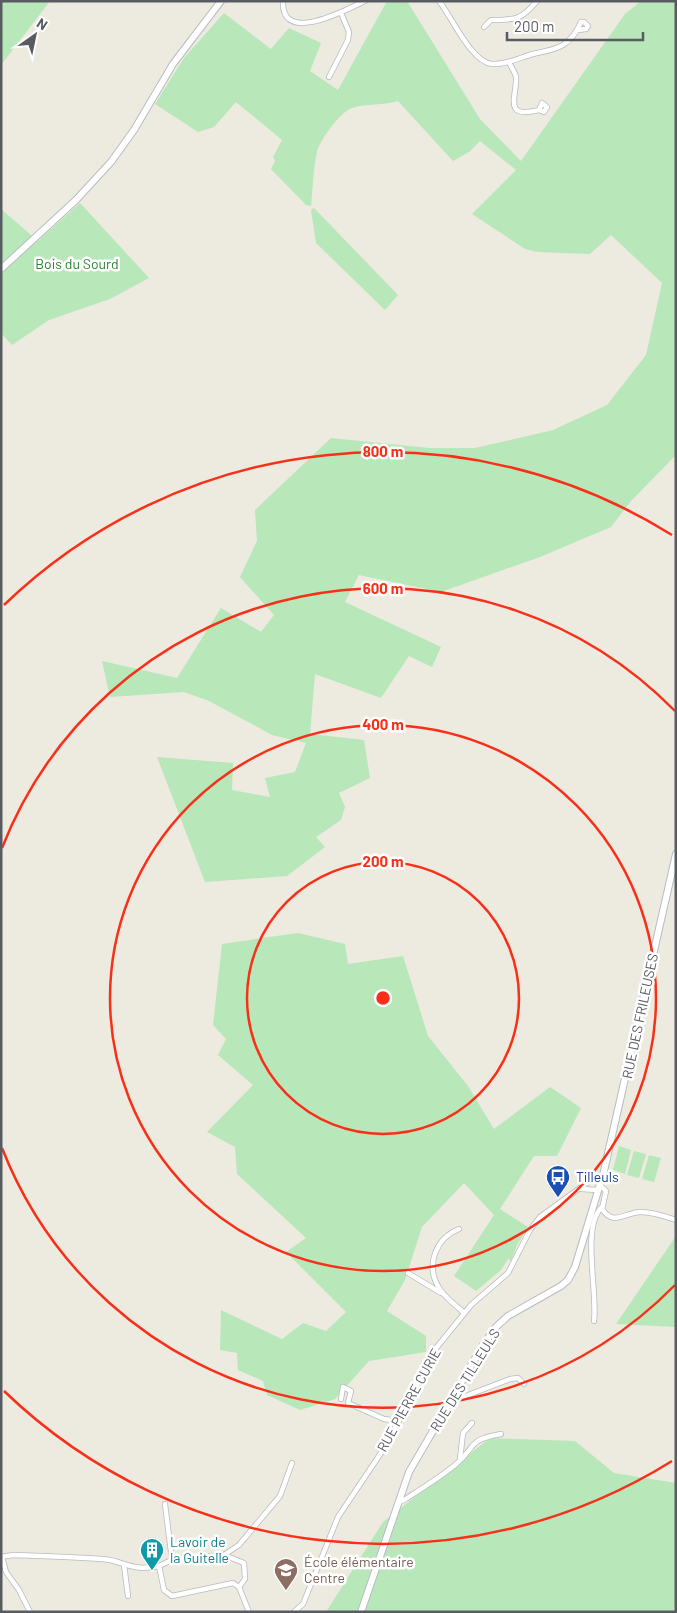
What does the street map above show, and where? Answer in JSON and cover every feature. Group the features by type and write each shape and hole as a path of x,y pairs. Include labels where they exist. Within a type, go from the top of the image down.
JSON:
{"street":[{"path":"1,269 76,200 112,162 134,130 173,64 221,1"},
{"path":"208,18 226,1"},
{"path":"283,1 285,14 289,19 297,23 310,23 341,13 354,3 365,1"},
{"path":"484,27 491,20 516,20 525,16 537,1"},
{"path":"441,2 475,54 491,64 509,62 537,53 551,52 569,40 578,30"},
{"path":"329,77 348,40 349,32 341,13"},
{"path":"509,62 516,74 512,98 514,105 519,111 526,113 539,110"},
{"name":"RUE DES FRILEUSES","path":"600,1184 676,854"},
{"path":"672,870 676,877"},
{"name":"RUE PIERRE CURIE","path":"294,1612 303,1604 338,1516 385,1447 433,1354 464,1313 508,1273 536,1221 593,1179 600,1184"},
{"path":"577,1190 600,1184 606,1191 602,1207 597,1215 591,1254 595,1290 594,1321"},
{"name":"RUE DES TILLEULS","path":"361,1612 409,1472 496,1327 508,1316 557,1290 568,1280 577,1261 600,1184"},
{"path":"602,1207 607,1215 614,1219 640,1212 661,1215 676,1220"},
{"path":"444,1294 434,1275 435,1252 443,1238 459,1229"},
{"path":"408,1273 444,1294 464,1313"},
{"path":"454,1396 463,1397 510,1379 518,1378 524,1384"},
{"path":"341,1400 343,1387 351,1391 348,1402 384,1419 399,1421"},
{"path":"460,1459 464,1433 472,1423"},
{"path":"398,1502 404,1500 460,1459 473,1443 484,1437 501,1434"},
{"path":"224,1555 246,1539 266,1511 280,1496 292,1463"},
{"path":"165,1504 172,1560"},
{"path":"30,1612 20,1590 6,1572 2,1557 13,1555 103,1559 140,1568 159,1566 172,1560 224,1555 244,1563 244,1580 239,1587"},
{"path":"124,1565 128,1596"},
{"path":"159,1566 164,1590 172,1596 233,1583 239,1587 249,1612"}],"green space":[{"path":"1,1 50,1 1,65"},
{"path":"387,1 407,1 480,119 521,161 625,14 641,1 676,1 676,455 631,501 611,527 540,557 441,592 359,575 345,602 441,647 432,667 409,656 381,698 315,674 310,734 364,740 370,778 339,793 345,807 341,820 316,837 325,847 287,876 205,882 157,757 233,763 232,790 270,797 265,778 295,772 306,743 272,735 209,701 184,692 110,697 102,661 177,678 221,608 261,632 274,615 240,577 257,541 255,510 331,438 429,448 475,448 553,430 607,405 646,355 662,283 611,235 590,254 537,252 525,249 472,214 516,170 480,141 469,152 453,161 398,101 352,108 342,115 331,127 317,152 311,206 306,205 271,169 275,161 273,157 282,140 236,102 214,127 198,132 155,104 184,58 224,13 271,49 289,28 321,43 310,71 338,90"},
{"name":"Bois du Sourd","path":"80,203 149,278 110,299 49,320 12,345 1,333 1,209 38,241"},
{"path":"314,208 398,295 385,310 316,243 311,210"},
{"path":"298,933 345,944 348,964 403,956 428,1036 468,1086 494,1129 550,1087 581,1108 557,1156 534,1156 500,1209 528,1227 517,1245 511,1261 508,1259 501,1270 476,1291 454,1276 494,1215 464,1183 422,1227 405,1280 387,1311 426,1336 426,1352 369,1361 335,1399 300,1410 267,1395 263,1381 238,1370 237,1353 220,1350 221,1310 282,1339 303,1323 326,1331 346,1312 286,1252 306,1238 237,1174 235,1147 207,1132 253,1085 218,1055 226,1039 213,1025 222,944"},
{"path":"619,1146 631,1150 625,1174 613,1170"},
{"path":"634,1151 646,1154 639,1178 627,1175"},
{"path":"649,1155 661,1158 654,1182 642,1179"},
{"path":"676,1236 676,1327 616,1324"},
{"path":"490,1438 575,1441 614,1473 676,1483 676,1612 326,1612 383,1522"}],"place":[{"name":"Tilleuls","path":"558,1198"},
{"name":"Lavoir de la Guitelle","path":"152,1571"},
{"name":"École élémentaire Centre","path":"286,1591"}]}
